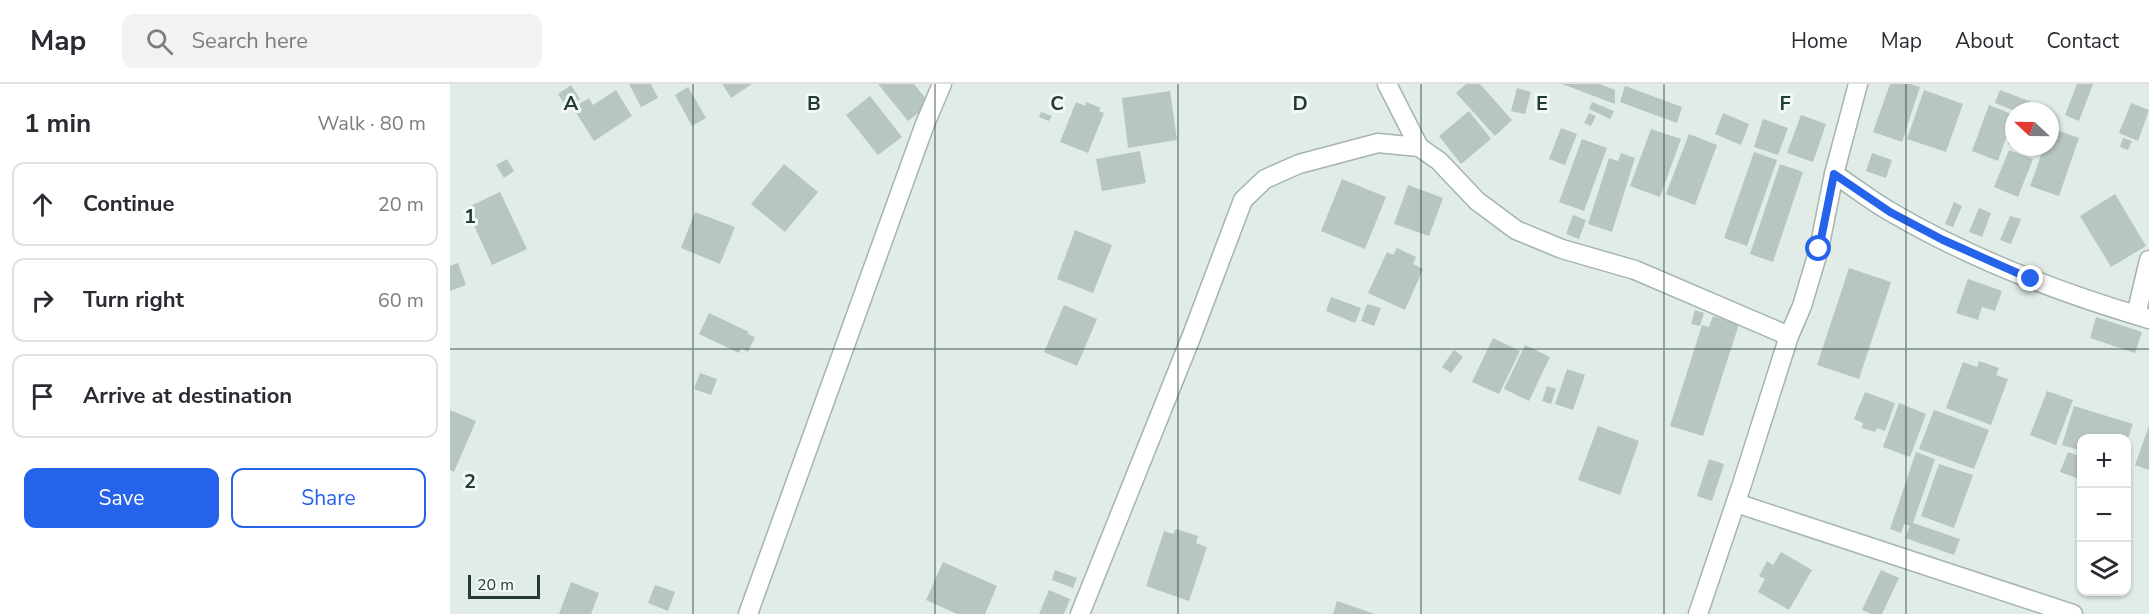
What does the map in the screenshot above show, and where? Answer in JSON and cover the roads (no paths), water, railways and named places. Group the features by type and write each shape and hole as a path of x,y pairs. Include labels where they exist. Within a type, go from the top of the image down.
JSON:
{"street":[{"path":"748,614 925,124 942,84"},
{"path":"1387,84 1419,147"},
{"path":"1698,614 1789,336 1802,306 1819,249 1834,174 1858,84"},
{"path":"1080,614 1243,200 1265,179 1299,164 1378,143 1419,147 1439,160 1477,201 1516,230 1562,249 1635,270 1789,336"},
{"path":"1834,174 1890,212 1943,240 2031,279 2142,317 2149,260"},
{"path":"1736,503 2073,614"}]}
